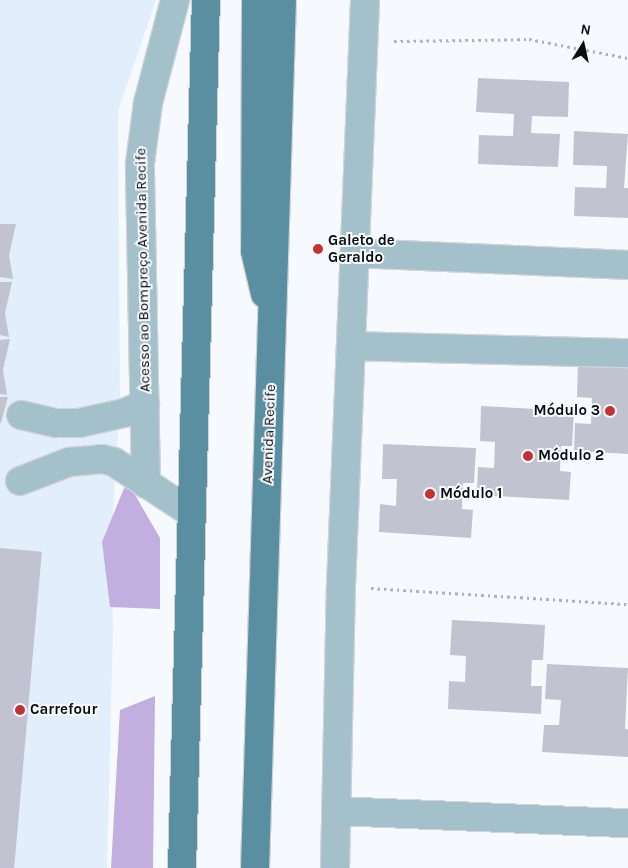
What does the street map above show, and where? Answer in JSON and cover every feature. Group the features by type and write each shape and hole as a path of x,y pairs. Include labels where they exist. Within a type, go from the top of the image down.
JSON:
{"main road":[{"path":"182,868 190,512 206,0"},
{"path":"256,0 255,251 274,319"},
{"name":"Avenida Recife","path":"255,868 274,319 282,0"}],"lane":[{"name":"Acesso ao Bompreço Avenida Recife","path":"146,484 140,163 150,94 175,0"},
{"path":"335,868 341,586 353,346 365,0"},
{"path":"356,253 628,265"},
{"path":"353,346 628,353"},
{"path":"21,415 56,423 79,423 124,413 145,404"},
{"path":"20,481 69,462 102,459 190,512"},
{"path":"336,812 628,823"}],"path":[{"path":"363,42 529,39 628,58"},
{"path":"341,586 628,604"}],"shaded area":[{"path":"0,0 156,0 118,111 120,403 110,557 113,626 107,868 0,868"},
{"path":"127,481 160,538 160,609 110,607 102,542"},
{"path":"155,696 153,868 111,868 120,710"}],"building":[{"path":"478,78 569,82 568,117 532,116 531,133 560,134 558,167 478,164 479,135 513,136 514,114 476,112"},
{"path":"574,131 628,134 624,188 628,188 628,218 574,216 575,187 606,188 607,166 573,165"},
{"path":"0,224 16,224 9,255 13,279 0,277"},
{"path":"0,282 12,282 5,313 9,337 0,335"},
{"path":"10,339 3,370 7,395 0,394 0,340"},
{"name":"Módulo 3","path":"578,363 628,365 628,454 574,451 575,423 591,424 592,398 577,397"},
{"path":"0,397 8,397 1,423 0,423"},
{"name":"Módulo 2","path":"481,406 574,411 572,446 561,446 560,471 571,472 569,500 477,495 478,467 494,468 495,442 480,441"},
{"name":"Módulo 1","path":"383,444 476,448 474,483 463,483 462,509 473,510 471,538 379,532 380,504 396,506 397,479 382,479"},
{"name":"Carrefour","path":"0,548 42,552 14,868 0,868"},
{"path":"452,620 545,625 543,660 532,660 531,686 542,686 541,714 448,709 449,681 465,682 466,656 450,655"},
{"path":"547,664 628,668 625,729 628,729 628,757 542,752 544,725 559,725 561,700 545,699"}],"place":[{"name":"Galeto de Geraldo","path":"318,249"},
{"name":"Módulo 3","path":"610,411"},
{"name":"Módulo 2","path":"528,456"},
{"name":"Módulo 1","path":"430,494"},
{"name":"Carrefour","path":"20,710"}]}
